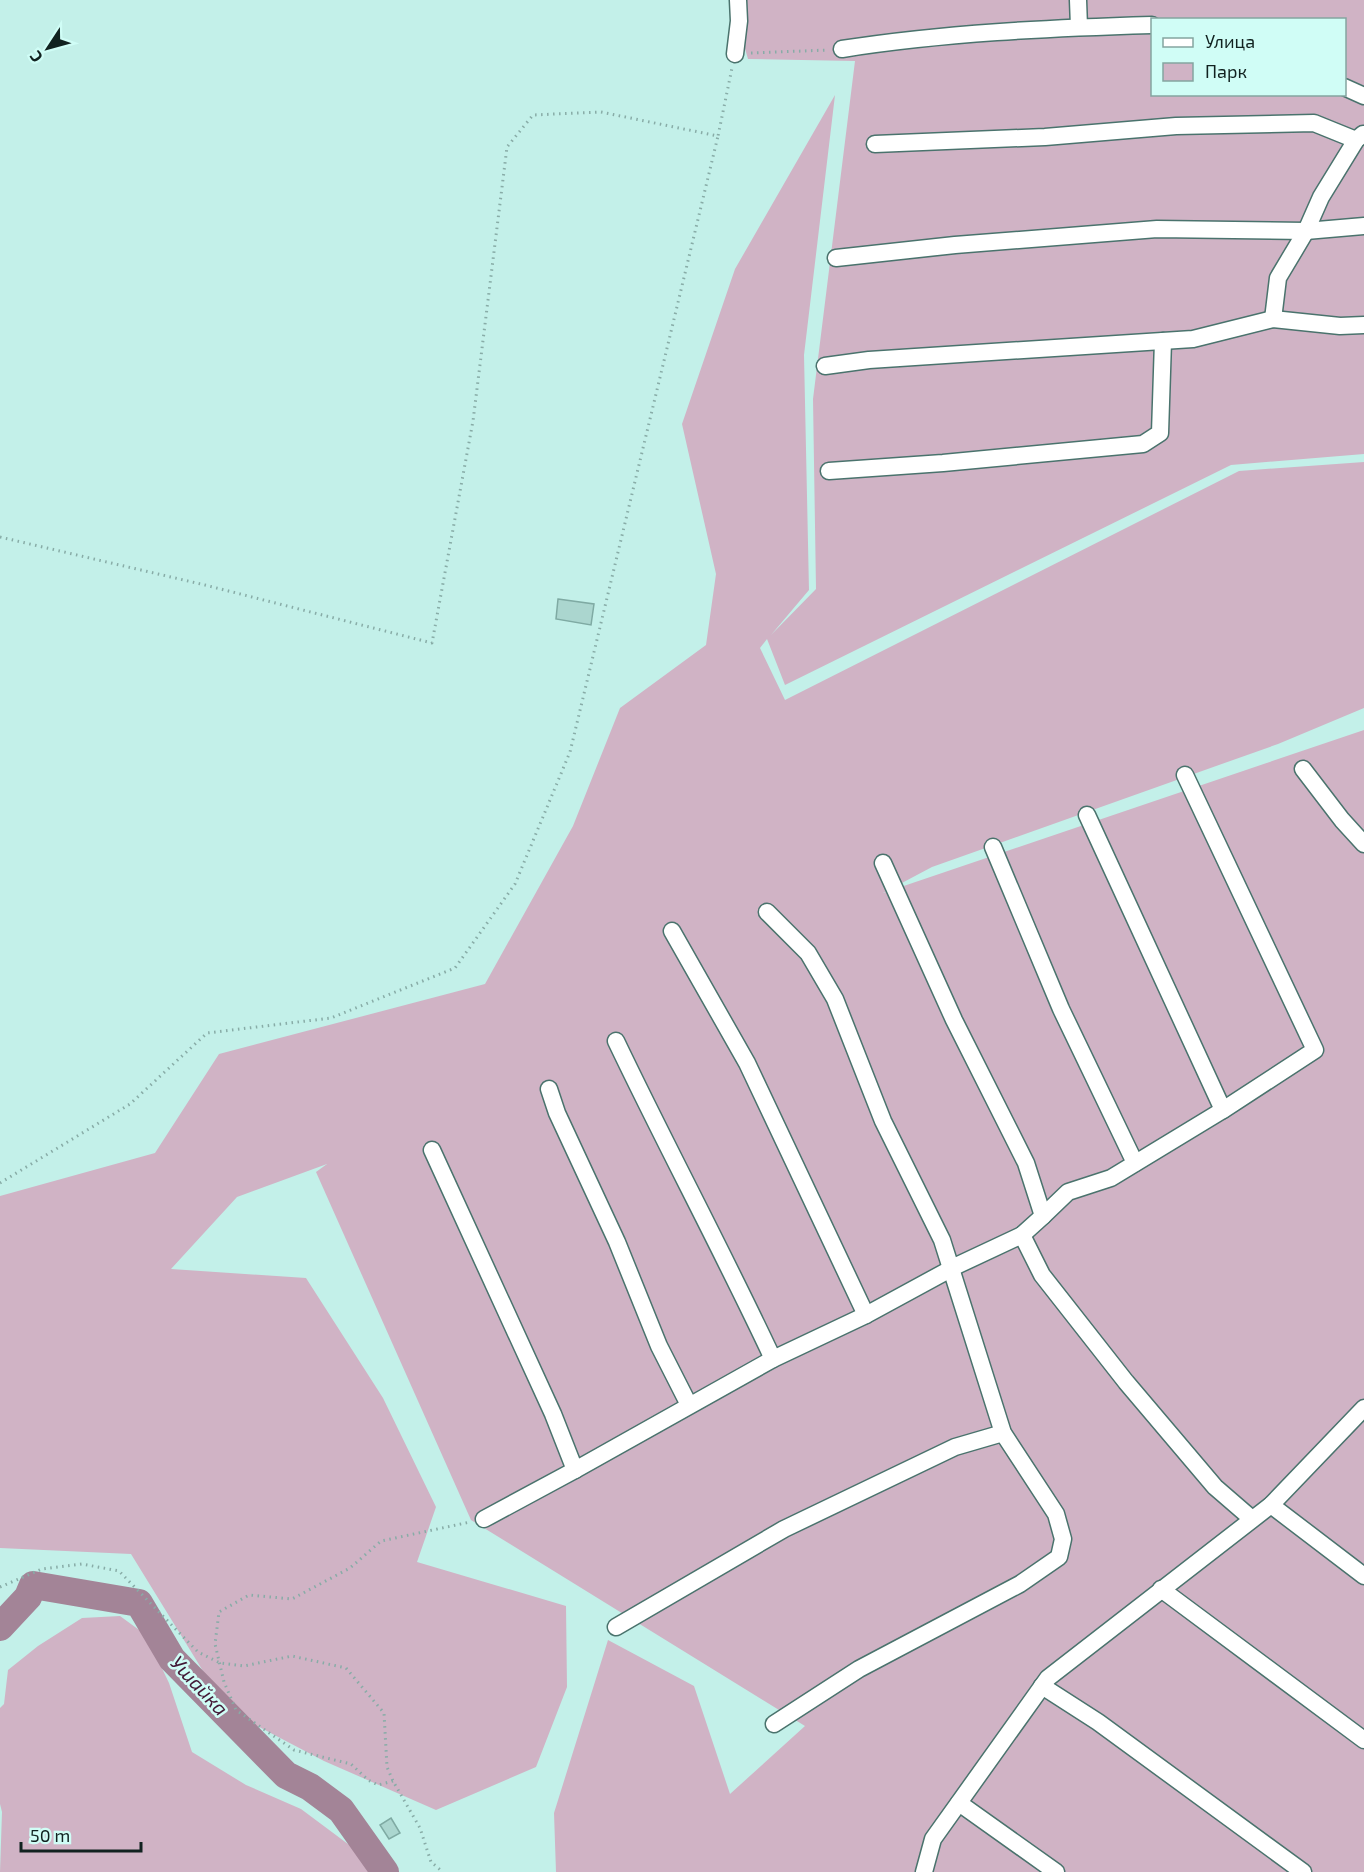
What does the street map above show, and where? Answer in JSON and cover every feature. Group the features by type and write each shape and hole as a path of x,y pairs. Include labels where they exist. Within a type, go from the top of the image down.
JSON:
{"street":[{"path":"735,54 739,21 738,0"},
{"path":"1078,0 1079,27"},
{"path":"842,49 902,39 1079,27 1151,25"},
{"path":"1346,88 1364,96"},
{"path":"875,144 1045,137 1176,126 1314,123 1360,137 1321,198 1306,231 1278,278 1274,319"},
{"path":"836,258 955,245 1157,229 1306,231 1364,226"},
{"path":"825,366 869,360 1193,339 1274,319 1340,327 1364,326"},
{"path":"829,471 1143,444 1160,433 1163,341"},
{"path":"1303,769 1342,820 1364,844"},
{"path":"484,1519 773,1359 866,1315 951,1268 1022,1235 1068,1192 1111,1178 1223,1110 1315,1050 1185,775"},
{"path":"1087,815 1223,1110"},
{"path":"993,847 1061,1009 1135,1163"},
{"path":"883,863 954,1020 1026,1163 1043,1216"},
{"path":"767,912 808,953 835,999 883,1121 942,1240 1002,1433 1056,1515 1063,1539 1059,1557 1020,1584 859,1669 774,1724"},
{"path":"672,931 747,1063 866,1315"},
{"path":"616,1041 773,1359"},
{"path":"549,1089 557,1113 617,1242 659,1346 689,1406"},
{"path":"432,1150 553,1414 575,1470"},
{"path":"1022,1235 1042,1275 1126,1382 1215,1487 1252,1519"},
{"path":"924,1872 933,1839 1048,1678 1271,1505 1363,1412"},
{"path":"616,1627 784,1529 955,1447 1002,1433"},
{"path":"1271,1505 1364,1576"},
{"path":"1161,1589 1364,1740"},
{"path":"1042,1686 1098,1722 1304,1872"},
{"path":"959,1803 1056,1872"}],"path":[{"path":"0,1183 130,1104 207,1033 331,1018 455,968 515,884 570,752 718,135 735,54 842,49"},
{"path":"0,537 205,585 432,643 473,421 507,147 533,115 601,112 718,135"},
{"path":"393,1781 378,1785 368,1780 351,1764 294,1750 236,1710 224,1682 215,1644 219,1612 249,1595 292,1599 350,1568 381,1541 484,1519"},
{"path":"0,1587 42,1569 82,1564 119,1571 198,1652 220,1663 244,1666 292,1656 346,1668 384,1713 387,1767 420,1828 431,1862 443,1872"}],"green space":[{"path":"731,0 1364,0 1364,454 1231,465 785,685 767,639 760,648 785,700 1239,471 1364,462 1364,708 1278,744 932,867 883,893 1364,730 1364,1872 556,1872 554,1813 608,1640 694,1686 730,1794 805,1726 471,1520 316,1172 327,1164 237,1197 171,1269 306,1278 383,1398 436,1507 417,1562 566,1606 567,1687 536,1767 436,1810 324,1761 227,1710 131,1554 0,1548 0,1196 155,1153 219,1054 485,984 573,826 620,708 706,645 716,574 682,424 735,269 835,95 804,355 809,590 771,635 816,589 813,399 855,61 748,59"},
{"path":"120,1616 146,1635 169,1683 192,1752 246,1785 301,1809 356,1850 371,1872 0,1872 2,1812 0,1804 0,1708 4,1704 8,1670 38,1646 82,1618"}],"building":[{"path":"558,599 594,604 591,625 556,619"},
{"path":"391,1818 400,1833 389,1839 380,1825"}],"waterway":[{"name":"Ушайка","path":"0,1627 28,1597 33,1585 139,1603 172,1659 286,1775 310,1787 341,1810 385,1872"}]}
